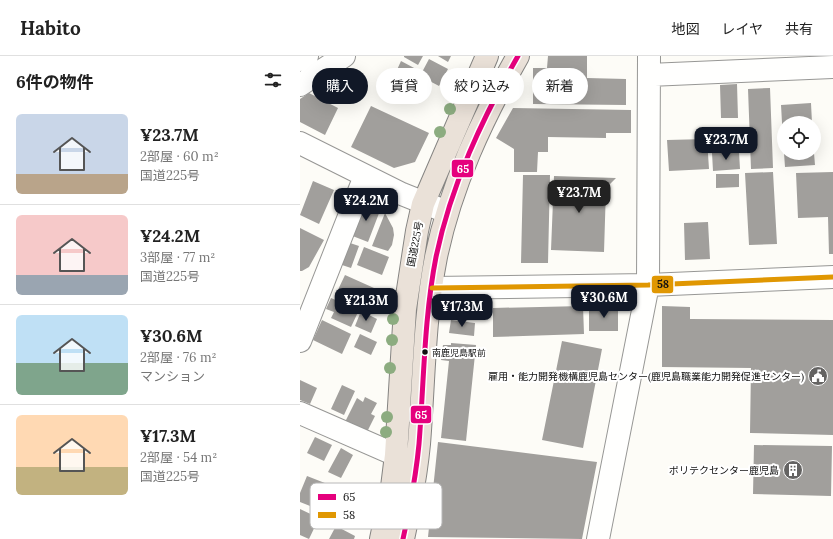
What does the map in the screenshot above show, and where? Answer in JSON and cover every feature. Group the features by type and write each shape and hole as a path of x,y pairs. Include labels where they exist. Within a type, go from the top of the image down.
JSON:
{"highway":[{"path":"414,483 419,444 424,360 436,257 447,212 459,177 499,90 518,56"},
{"name":"国道225号","path":"392,483 396,455 405,309 413,250 423,204 486,57"},
{"name":"国道225号","path":"380,539 382,529"},
{"path":"403,539 405,529"}],"street":[{"path":"300,60 307,56"},
{"path":"300,74 327,56"},
{"path":"300,85 344,56"},
{"path":"598,539 648,285 649,66 833,67"},
{"path":"300,143 423,204 447,212"},
{"path":"302,327 365,176"},
{"path":"432,288 648,285 833,277"},
{"path":"300,413 396,455"}],"building":[{"path":"404,56 423,56 418,65"},
{"path":"438,56 451,56 448,62"},
{"path":"548,56 587,56 587,68 547,68"},
{"path":"429,59 446,68 440,68 439,86 432,82 432,68 424,68"},
{"path":"401,61 414,68 398,68"},
{"path":"588,78 626,79 626,105 533,104 588,104"},
{"path":"737,84 738,118 721,118 720,85"},
{"path":"770,88 773,168 751,169 748,89"},
{"path":"309,93 312,95 312,104 330,104 338,108 325,135 300,122 300,99"},
{"path":"811,103 812,116 782,116 781,105"},
{"path":"371,106 429,133 415,162 394,168 351,147"},
{"path":"513,108 631,110 631,133 606,133 606,138 548,137 548,152 538,152 537,172 514,172 514,149 496,138"},
{"path":"707,139 709,169 669,171 667,140"},
{"path":"739,152 740,169 713,171 712,153"},
{"path":"784,160 815,160 815,165 785,167"},
{"path":"773,172 777,244 749,245 745,173"},
{"path":"833,172 833,254 829,254 828,217 798,218 796,173"},
{"path":"716,174 739,174 739,187 716,188"},
{"path":"523,175 550,175 548,263 521,263"},
{"path":"554,176 616,178 606,188 604,252 551,250"},
{"path":"313,181 334,190 319,224 300,215"},
{"path":"363,201 381,208 368,242 350,235"},
{"path":"385,213 393,228 394,235 392,245 388,251 372,246"},
{"path":"708,222 710,259 685,260 684,223"},
{"path":"300,228 324,240 309,267 302,271 300,271"},
{"path":"347,242 359,246 351,268 339,264"},
{"path":"364,247 389,257 382,275 357,265"},
{"path":"345,275 374,288 366,307 336,294"},
{"path":"331,298 359,310 351,327 331,318 334,312 326,309"},
{"path":"583,306 584,334 493,337 493,308"},
{"path":"662,306 690,307 690,319 833,320 833,435 750,433 751,368 662,367"},
{"path":"618,307 618,331 589,331 589,308"},
{"path":"361,311 377,319 371,333 355,326"},
{"path":"322,320 351,334 342,354 313,340"},
{"path":"451,320 475,323 474,336 449,333"},
{"path":"360,334 377,342 371,355 354,347"},
{"path":"562,341 602,349 583,448 542,440"},
{"path":"451,343 476,345 466,441 441,438 449,361 441,360 443,345 451,345"},
{"path":"300,380 317,388 310,404 300,400"},
{"path":"342,385 355,391 344,415 331,409"},
{"path":"365,397 377,403 371,414 375,416 367,432 345,422 357,398 363,402"},
{"path":"315,437 332,445 324,461 307,453"},
{"path":"438,442 597,462 582,539 428,537 429,529 442,529 442,483 434,483"},
{"name":"ポリテクセンター鹿児島","path":"754,445 832,446 831,496 753,494"},
{"path":"341,448 353,455 341,478 328,472"},
{"path":"307,476 325,483 310,483 310,506 300,502 300,493"},
{"path":"300,509 310,514 310,529 314,529 309,539 300,535"},
{"path":"334,529 342,529 355,536 354,539 329,539"}],"transit line":[{"name":"65","path":"414,483 418,456 429,303 442,230 469,153 492,104 518,56"},
{"name":"58","path":"432,288 648,285 833,277"},
{"name":"65","path":"403,539 405,529"}],"place":[{"name":"南鹿児島駅前","path":"425,352"},
{"name":"雇用・能力開発機構鹿児島センター(鹿児島職業能力開発促進センター)","path":"818,376"},
{"name":"ポリテクセンター鹿児島","path":"793,470"}]}
